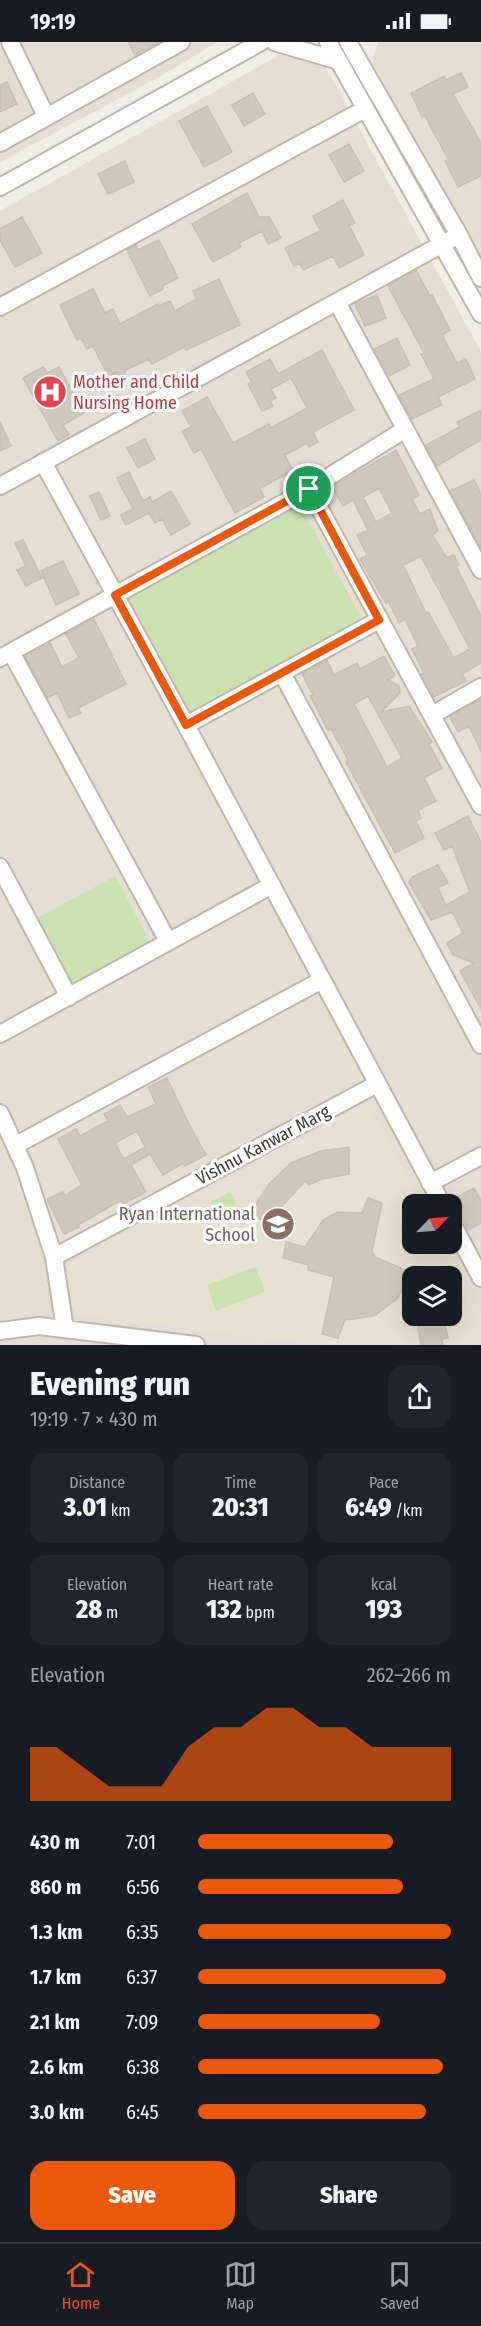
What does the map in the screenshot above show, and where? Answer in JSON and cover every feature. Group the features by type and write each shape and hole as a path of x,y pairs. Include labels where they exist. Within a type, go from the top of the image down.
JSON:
{"street":[{"path":"10,42 46,116"},
{"path":"0,143 181,42"},
{"path":"0,187 261,42"},
{"path":"274,42 339,61"},
{"path":"328,42 481,314"},
{"path":"348,42 459,235 481,278"},
{"path":"363,65 365,42"},
{"path":"0,307 365,108"},
{"path":"0,486 459,235"},
{"path":"337,302 481,570"},
{"path":"168,941 5,655 309,489 404,430"},
{"path":"43,462 272,885 436,1194"},
{"path":"309,489 481,806"},
{"path":"186,725 379,620"},
{"path":"282,673 479,1034"},
{"path":"432,715 481,687"},
{"path":"0,867 69,997"},
{"path":"0,1034 272,885"},
{"path":"16,1145 322,980"},
{"name":"Vishnu Kanwar Marg","path":"54,1257 377,1084"},
{"path":"0,1113 16,1145 54,1257 64,1329"},
{"path":"430,1184 481,1156"},
{"path":"462,1242 481,1278"},
{"path":"0,1331 39,1326 196,1345"}],"shaded area":[{"path":"0,42 218,42 152,81 0,162"},
{"path":"303,42 312,42 481,352 481,1345 0,1345 0,211"},
{"path":"378,42 481,42 481,266 372,63"},
{"name":"Ryan International School","path":"367,1103 417,1194 402,1194 402,1254 448,1254 455,1266 402,1266 402,1326 462,1326 462,1280 481,1315 481,1345 318,1345 74,1314 61,1268"}],"green space":[{"path":"299,503 362,619 186,715 123,599"},
{"path":"115,876 150,942 68,987 32,921"},
{"path":"230,1192 237,1204 217,1214 210,1202"},
{"path":"256,1267 265,1292 216,1311 207,1285"}],"building":[{"path":"128,42 159,42 135,55"},
{"path":"461,73 468,87 453,94 481,143 481,176 458,187 445,161 448,159 425,116 422,117 411,93 444,76 446,80"},
{"path":"7,82 17,104 0,112 0,85"},
{"path":"253,93 265,114 244,126 232,105"},
{"path":"207,106 232,152 204,167 179,121"},
{"path":"349,144 364,171 344,182 329,155"},
{"path":"125,161 134,182 108,194 98,174"},
{"path":"247,193 259,217 269,217 281,238 268,244 262,231 239,243 241,247 213,262 192,224"},
{"path":"343,200 355,223 349,225 364,255 339,268 333,256 303,270 300,263 294,266 285,248 320,231 313,216"},
{"path":"22,217 42,253 15,267 0,240 0,229"},
{"path":"159,240 178,278 162,286 163,289 150,296 127,250 136,245 138,250"},
{"path":"416,270 450,330 442,335 457,363 466,359 475,379 438,397 442,405 412,419 399,395 434,379 421,354 424,353 388,286"},
{"path":"219,279 240,325 186,350 184,347 152,364 149,359 124,371 129,380 120,384 115,373 108,376 93,346 87,349 81,338 77,340 60,305 93,289 105,313 113,309 120,324 158,304 159,306 170,301 175,311 197,299 193,291"},
{"path":"377,295 386,318 365,326 355,304"},
{"path":"397,338 410,365 389,376 374,349"},
{"path":"322,350 354,410 313,432 318,442 309,447 307,443 285,455 293,471 260,488 264,497 235,513 201,449 194,453 182,431 191,427 182,411 207,397 233,443 269,424 271,428 307,408 291,378 271,389 276,398 270,401 273,406 262,411 248,384 252,382 246,372 270,359 278,374"},
{"path":"43,367 47,373 59,367 84,413 63,425 69,435 58,441 23,378"},
{"path":"481,410 481,440 437,466 426,445 460,427 457,422"},
{"path":"0,422 11,446 0,451"},
{"path":"145,439 155,459 138,468 127,448"},
{"path":"396,450 419,495 412,499 420,514 430,509 438,531 432,535 447,558 454,555 459,565 456,566 481,616 481,663 462,674 466,681 434,697 421,674 424,673 412,649 418,646 405,619 399,623 388,601 386,603 360,559 367,555 357,535 368,530 353,500 343,506 332,487","holes":["379,488 392,513 376,522 363,497","421,556 470,649 454,658 428,612 426,613 403,565"]},
{"path":"129,472 143,501 150,497 152,502 171,491 190,524 171,535 162,519 155,523 149,513 126,525 121,515 133,509 117,478"},
{"path":"474,480 481,494 481,548 450,491"},
{"path":"99,492 110,516 101,520 90,496"},
{"path":"23,540 42,578 26,586 17,570 26,566 15,543"},
{"path":"63,561 79,594 56,605 41,571"},
{"path":"94,619 126,684 78,708 81,713 69,718 57,693 48,698 25,656 50,643 62,667 79,658 66,634"},
{"path":"384,656 395,676 388,680 399,686 400,693 381,712 409,706 432,742 429,744 442,768 424,778 436,801 418,810 421,818 416,821 424,838 395,853 346,762 348,760 341,747 331,729 328,730 310,696 313,695 302,674 327,660 334,675 357,663 360,669","holes":["368,696 402,758 387,767 354,704"]},
{"path":"481,699 481,751 469,726 458,732 450,717"},
{"path":"468,816 481,842 481,1009 460,971 474,963 453,955 447,943 463,933 452,912 431,920 409,882 412,877 438,865 448,883 438,888 446,905 470,892 452,846 444,850 435,833"},
{"path":"167,1078 206,1155 185,1166 183,1163 163,1175 150,1154 131,1165 146,1192 123,1204 121,1200 64,1234 47,1199 63,1192 65,1196 82,1185 58,1139 76,1129 80,1136 108,1121 104,1114 120,1105 127,1117 156,1104 148,1087","holes":["137,1131 145,1147 124,1159 115,1143"]},
{"path":"349,1147 349,1174 322,1179 309,1185 305,1181 273,1216 267,1215 261,1220 250,1212 270,1183 291,1163 321,1151"},
{"path":"474,1188 481,1201 481,1223 468,1230 462,1217 462,1195"},
{"path":"368,1198 382,1203 372,1251 375,1257 402,1269 402,1290 397,1299 374,1316 345,1320 338,1338 322,1334 334,1277 308,1270 308,1265 283,1258 286,1242 305,1247 323,1220 338,1212 362,1213"},
{"path":"417,1326 445,1326 448,1338 442,1339 443,1345 421,1345"}],"place":[{"name":"Mother and Child Nursing Home","path":"50,392"},
{"name":"Ryan International School","path":"278,1224"}],"route":[{"path":"309,489 379,620 186,725 115,595 309,489"}]}
